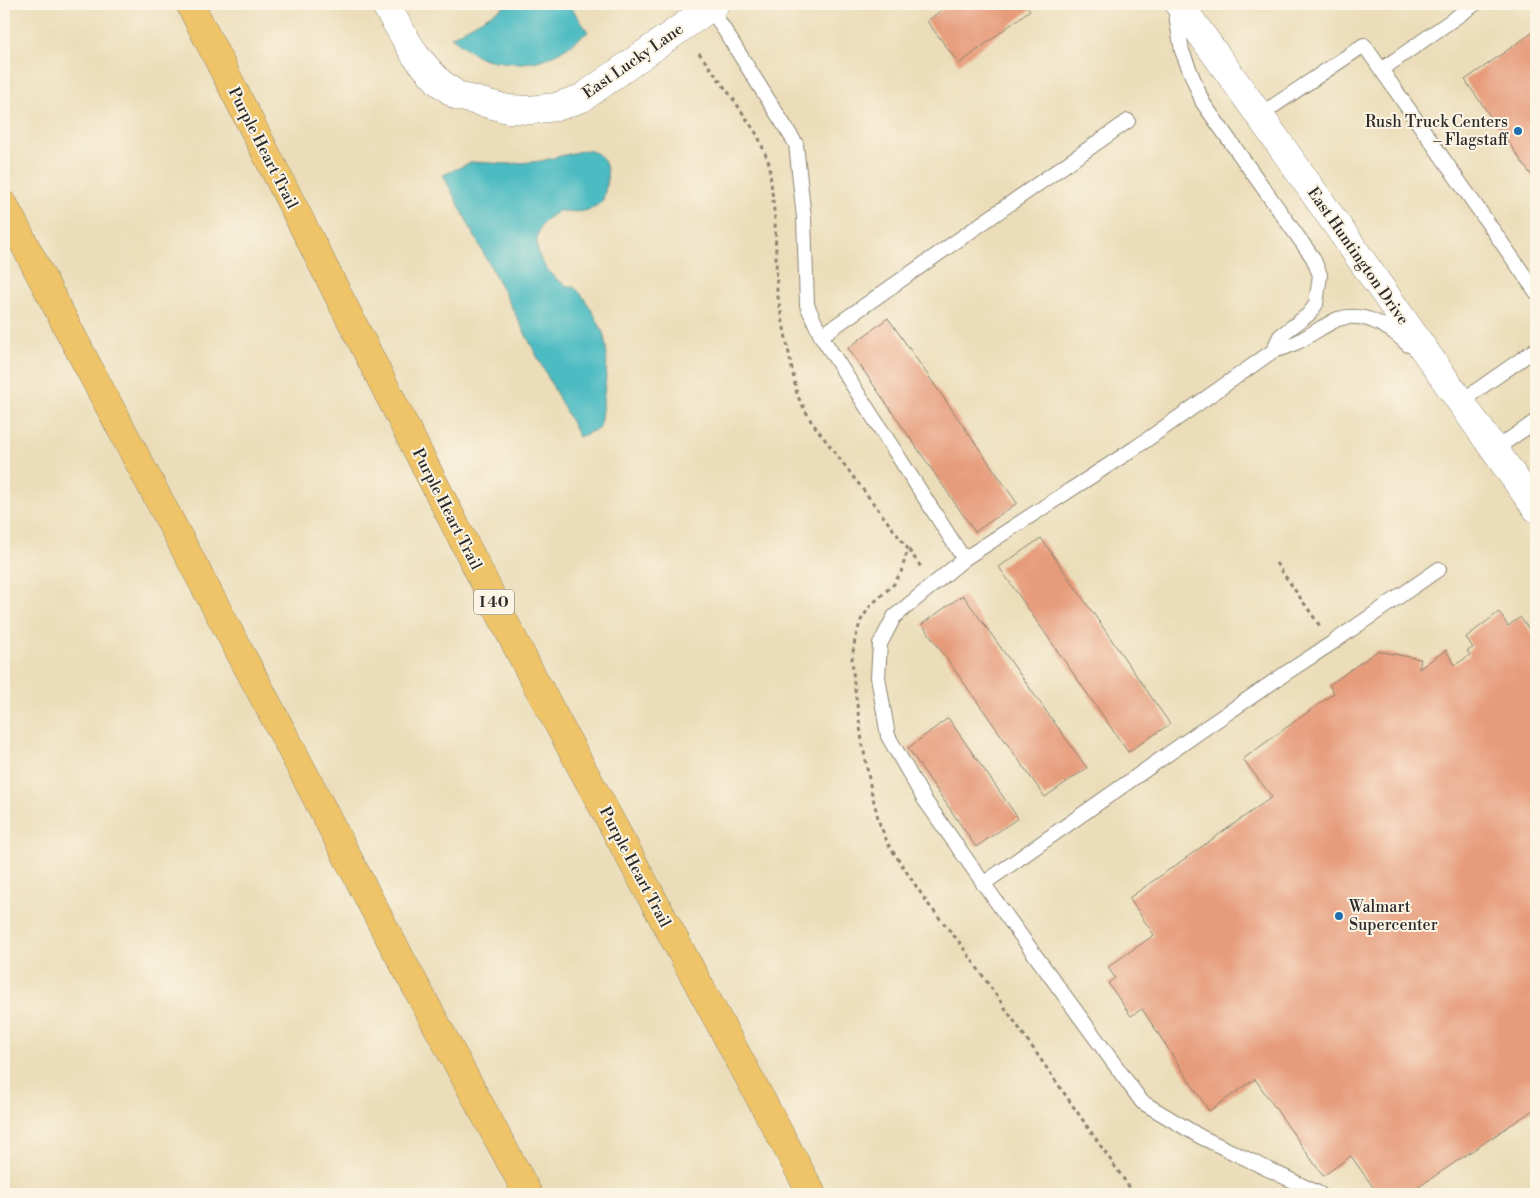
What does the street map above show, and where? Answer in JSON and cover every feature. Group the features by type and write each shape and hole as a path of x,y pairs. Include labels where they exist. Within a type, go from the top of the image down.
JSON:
{"highway":[{"name":"Purple Heart Trail","path":"190,4 529,670 812,1194"},
{"path":"4,205 381,922 528,1194"}],"street":[{"name":"East Lucky Lane","path":"384,4 416,55 439,82 458,96 508,109 530,110 556,107 582,98 711,5"},
{"name":"East Huntington Drive","path":"1179,4 1260,115 1536,508"}],"lane":[{"path":"1174,4 1182,51 1204,103 1308,252 1320,274 1316,304 1310,314 1280,336 1273,352"},
{"path":"1381,70 1475,4"},
{"path":"711,5 796,144 804,218 807,305 821,336 964,559"},
{"path":"1260,115 1364,45 1536,292"},
{"path":"821,336 1128,121"},
{"path":"1320,1194 1201,1137 1142,1102 924,799 888,736 878,677 880,644 894,617 964,559 1135,448 1273,352 1289,348 1338,319 1371,320 1397,334 1460,402 1536,349"},
{"path":"1494,450 1536,421"},
{"path":"984,884 1286,672 1332,643 1439,569"}],"path":[{"path":"774,220 783,219"},
{"path":"908,549 922,567"},
{"path":"1276,563 1321,628"},
{"path":"1132,1191 1142,1194"}],"water":[{"path":"509,4 569,4 588,32 568,47 549,57 529,63 495,61 480,57 451,37"},
{"path":"585,150 599,155 606,164 607,184 603,200 595,207 584,211 558,211 543,223 537,240 540,257 544,265 556,279 565,285 575,288 583,296 598,322 606,343 607,367 600,428 579,437 443,175 472,162 509,164 541,161"}],"building":[{"path":"950,4 1025,4 1030,10 959,64 927,21"},
{"name":"Rush Truck Centers – Flagstaff","path":"1536,30 1536,182 1465,80"},
{"path":"888,318 1017,503 975,532 848,348"},
{"path":"1041,538 1170,724 1128,752 999,567"},
{"path":"963,595 1087,768 1045,797 922,624"},
{"name":"Walmart Supercenter","path":"1499,612 1508,626 1520,617 1536,639 1536,656 1532,660 1536,666 1536,1108 1408,1194 1378,1194 1351,1156 1323,1176 1255,1079 1209,1111 1142,1009 1131,1016 1108,983 1115,978 1108,967 1154,935 1129,898 1272,797 1243,759 1334,693 1329,685 1377,651 1421,659 1419,669 1446,650 1455,665 1470,655 1467,651 1473,648 1466,637"},
{"path":"948,718 1018,818 976,847 908,748"}],"place":[{"name":"Rush Truck Centers – Flagstaff","path":"1518,131"},
{"name":"Walmart Supercenter","path":"1339,916"}]}
